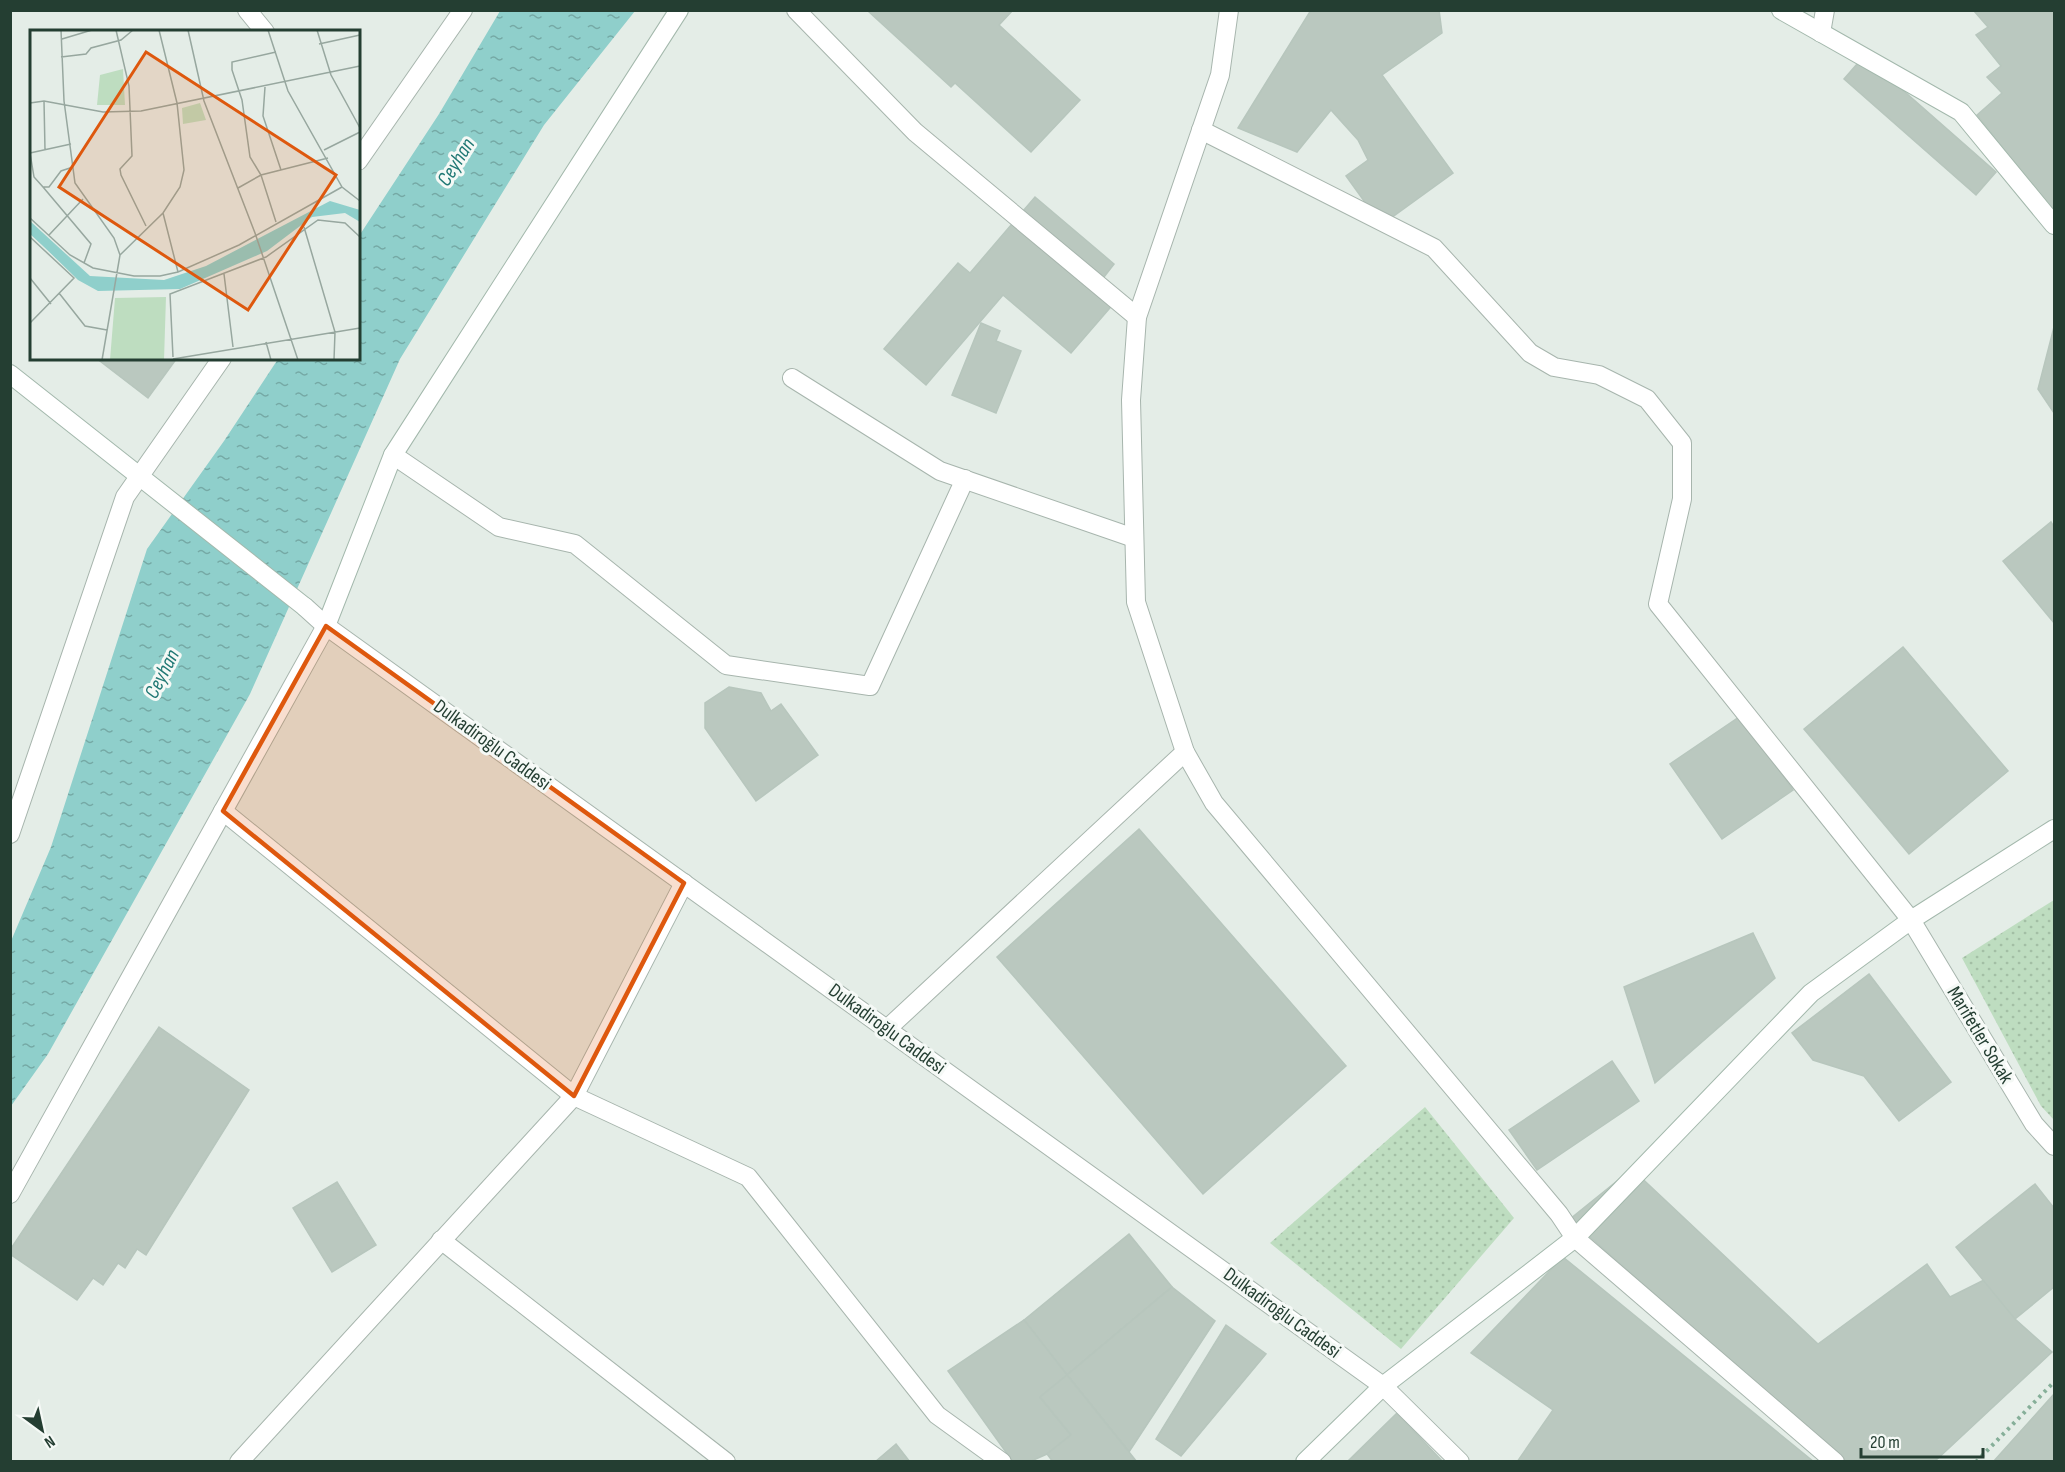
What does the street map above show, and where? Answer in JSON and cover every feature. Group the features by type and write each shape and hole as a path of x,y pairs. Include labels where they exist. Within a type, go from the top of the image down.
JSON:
{"street":[{"path":"247,10 263,30"},
{"path":"361,152 463,10"},
{"path":"10,1194 326,626 393,456 679,10"},
{"path":"796,10 915,132 1137,317"},
{"path":"1229,10 1220,75 1137,317 1131,400 1136,602 1185,752 1214,803 1559,1214 1575,1238 1835,1461"},
{"path":"1781,10 1961,112 2055,225"},
{"path":"1821,33 1825,10"},
{"name":"Marifetler Sokak","path":"1201,130 1434,248 1530,353 1554,367 1599,375 1647,399 1682,443 1683,499 1658,604 1911,920 2034,1124 2055,1146"},
{"path":"10,834 126,497 221,360"},
{"name":"Dulkadiroğlu Caddesi","path":"10,374 326,626 1383,1386 1460,1461"},
{"path":"792,378 940,471 1134,538"},
{"path":"393,456 499,526 575,544 726,665 870,686 965,479"},
{"path":"887,1029 1185,752"},
{"path":"223,811 574,1096 748,1177 937,1415 1002,1461"},
{"path":"1305,1461 1383,1386 1575,1238 1811,993 1911,920 2055,829"},
{"path":"239,1461 574,1096 684,883"},
{"path":"441,1240 726,1461"}],"path":[{"path":"1976,1461 2055,1382"}],"highlighted area":[{"path":"326,626 684,883 574,1096 223,811"}],"green space":[{"path":"2054,900 2054,1120 2041,1106 1962,958"},
{"path":"1425,1107 1514,1218 1401,1349 1270,1243"}],"water":[{"name":"Ceyhan","path":"500,11 635,11 544,125 400,359 250,694 48,1054 11,1106 11,941 51,847 147,549 224,441 277,360 360,360 360,234 439,114"}],"building":[{"path":"1013,10 999,25 1080,100 1031,152 955,83 951,87 868,11"},
{"path":"1311,10 1439,10 1442,33 1382,75 1453,173 1384,223 1372,212 1346,176 1368,160 1358,140 1331,110 1297,152 1238,128"},
{"path":"2054,10 2054,208 2052,211 1977,115 2002,93 1987,77 2001,66 1976,35 1988,27 1974,11"},
{"path":"1864,56 1996,172 1976,195 1844,79"},
{"path":"1035,197 1114,264 1097,286 1115,302 1071,353 1003,295 926,385 884,349 958,263 970,273"},
{"path":"981,323 1000,331 996,341 1021,351 996,413 952,395"},
{"path":"2054,327 2054,413 2038,389"},
{"path":"99,360 176,360 148,398"},
{"path":"2051,522 2054,527 2054,623 2003,561"},
{"path":"1903,647 2008,771 1909,854 1804,729"},
{"path":"729,687 761,693 771,711 781,704 818,755 756,801 705,728 705,703"},
{"path":"1742,715 1793,790 1722,839 1670,764"},
{"path":"1139,829 1346,1066 1203,1194 997,957"},
{"path":"1753,933 1775,978 1655,1083 1624,987"},
{"path":"1869,974 1951,1082 1899,1121 1864,1076 1813,1060 1792,1033"},
{"path":"159,1027 249,1090 146,1255 137,1249 125,1268 118,1263 103,1285 93,1278 77,1300 10,1254 10,1250"},
{"path":"1612,1061 1639,1101 1537,1170 1509,1130"},
{"path":"1632,1169 1818,1344 1927,1264 1950,1297 1984,1280 2015,1319 2052,1352 1934,1462 1842,1462 1570,1219"},
{"path":"337,1182 376,1245 332,1272 293,1208"},
{"path":"2035,1184 2054,1208 2054,1287 2015,1319 1956,1247"},
{"path":"1129,1234 1172,1287 1067,1375 1024,1320"},
{"path":"1563,1257 1814,1462 1517,1462 1553,1410 1471,1353"},
{"path":"1172,1287 1215,1321 1129,1452 1067,1375"},
{"path":"1024,1320 1067,1375 1040,1397 1071,1435 1047,1454 1029,1462 1013,1462 948,1371"},
{"path":"1226,1325 1266,1354 1181,1456 1156,1439"},
{"path":"1067,1375 1137,1462 1053,1462 1047,1454 1071,1435 1040,1397"},
{"path":"2054,1394 2054,1462 1993,1462"},
{"path":"1397,1413 1443,1462 1347,1462"},
{"path":"896,1444 910,1462 875,1462"}]}
